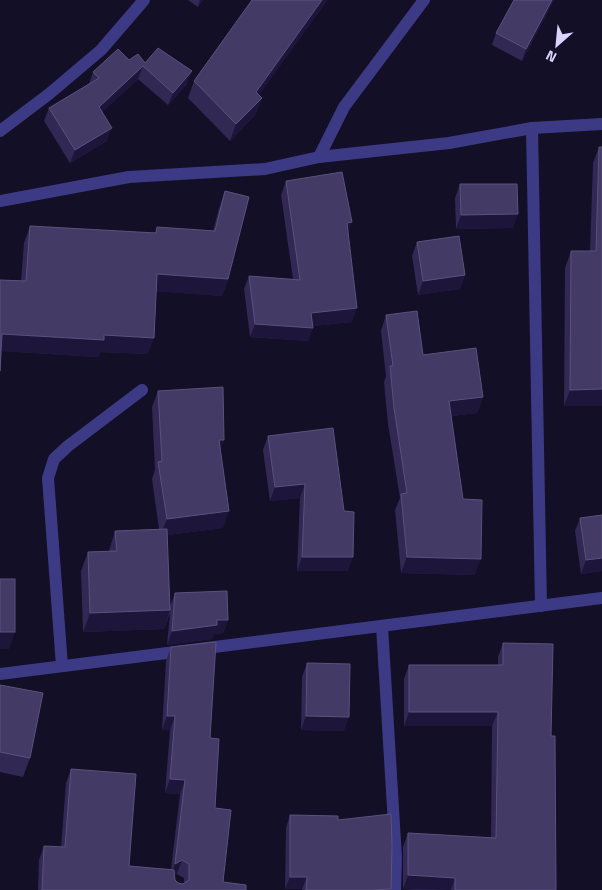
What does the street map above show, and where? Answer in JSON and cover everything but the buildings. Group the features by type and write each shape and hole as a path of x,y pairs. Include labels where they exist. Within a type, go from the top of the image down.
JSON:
{"street":[{"path":"0,131 49,94 101,50 144,0"},
{"path":"319,158 344,107 424,0"},
{"path":"0,202 129,177 265,169 319,158 449,143 532,128 602,124"},
{"path":"532,128 541,606"},
{"path":"62,666 48,478 54,459 68,446 142,390"},
{"path":"0,674 602,598"},
{"path":"382,626 396,858 395,890"}]}
